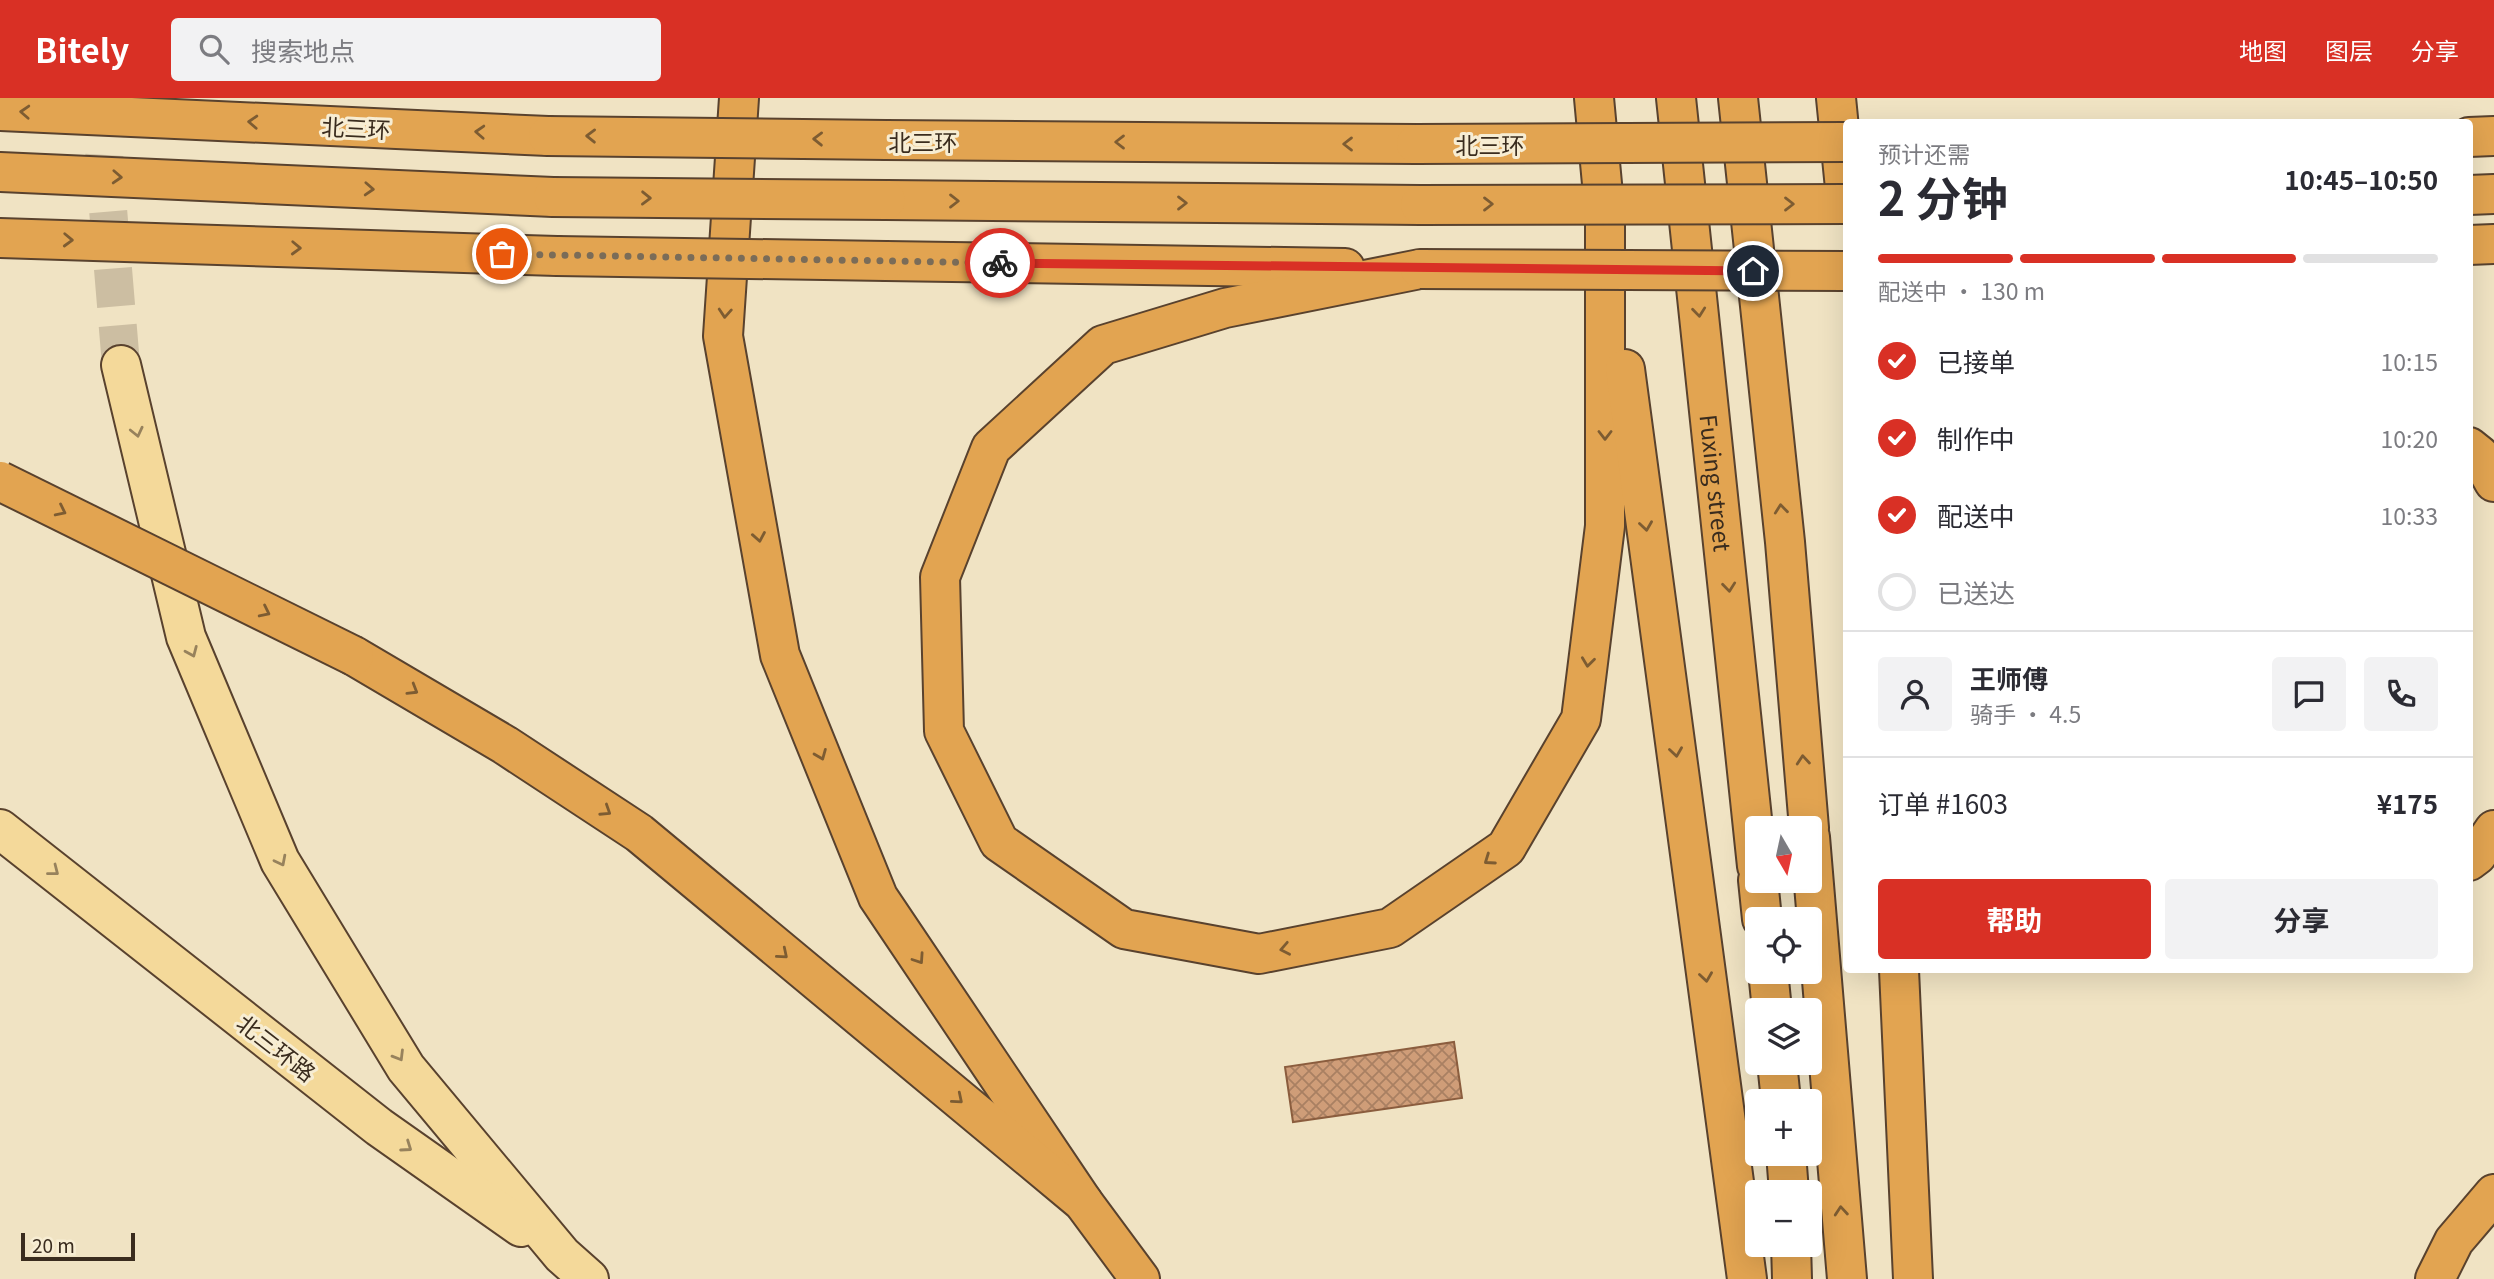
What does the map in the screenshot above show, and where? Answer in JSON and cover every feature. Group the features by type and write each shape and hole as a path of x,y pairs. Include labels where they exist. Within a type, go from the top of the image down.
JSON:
{"highway":[{"path":"739,98 723,335 780,654 878,897 1083,1202 1140,1279"},
{"path":"1420,269 1226,308 1103,345 991,448 940,577 944,731 999,842 1124,929 1259,954 1390,928 1506,848 1581,719 1605,526 1605,216 1579,98"},
{"path":"1594,98 1605,216 1747,1279"},
{"name":"Fuxing street","path":"1676,98 1752,816"},
{"path":"1738,98 1785,542 1808,816"},
{"name":"北三环","path":"0,111 548,136 1416,144 1840,116"},
{"path":"1840,116 1843,157"},
{"path":"2473,137 2494,136"},
{"path":"0,172 553,197 1420,205 1843,204"},
{"path":"2473,195 2494,194"},
{"path":"0,238 557,256 1420,269 1843,272"},
{"path":"2473,245 2494,244"},
{"path":"2473,450 2479,455 2494,482"},
{"path":"0,481 354,656 505,744 639,833 1083,1202"},
{"path":"2473,858 2494,830"},
{"path":"1815,893 1847,1279"},
{"path":"1899,973 1913,1279"},
{"path":"2435,1279 2454,1241 2494,1194"},
{"path":"1791,1257 1792,1279"}],"main road":[{"path":"121,365 186,637 280,861 406,1068 575,1267"},
{"name":"北三环路","path":"0,829 379,1127 575,1267"}],"building":[{"path":"1454,1042 1462,1098 1293,1122 1285,1067"}],"tunnel":[{"path":"108,98 104,161 121,365"}],"way so far":[{"path":"502,254 1000,263"}],"route":[{"path":"1000,263 1753,271"}]}
